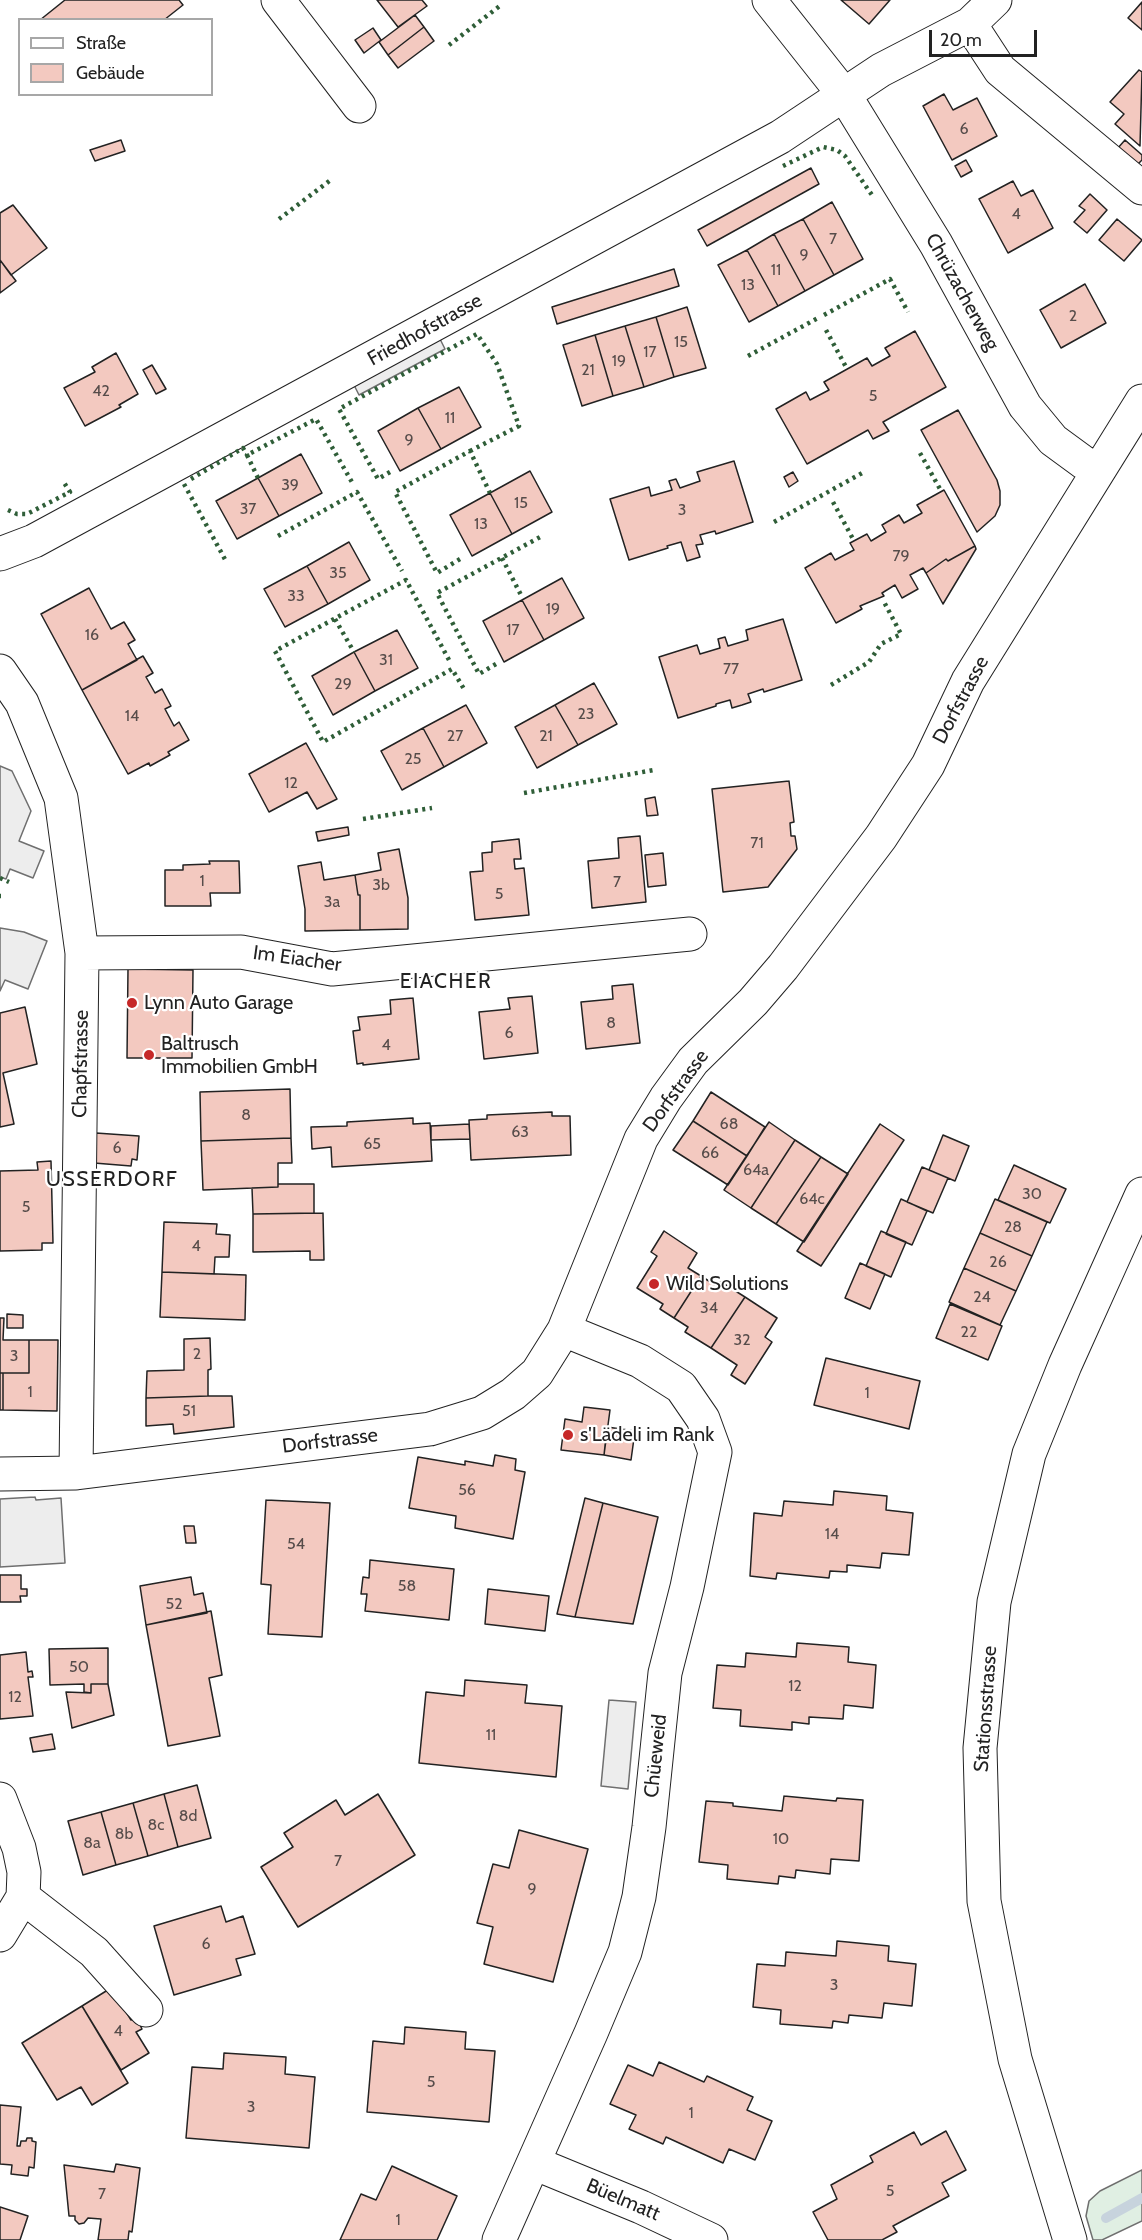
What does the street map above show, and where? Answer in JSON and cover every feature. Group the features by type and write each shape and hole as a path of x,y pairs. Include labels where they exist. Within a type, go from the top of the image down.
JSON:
{"street":[{"path":"278,0 359,106"},
{"name":"Chrüzacherweg","path":"769,0 845,96 936,244 1025,405 1053,440 1098,470"},
{"path":"845,96 881,70 970,24 995,0"},
{"path":"970,24 1000,70 1142,188"},
{"name":"Friedhofstrasse","path":"0,554 34,541 339,377 780,137 845,96"},
{"name":"Dorfstrasse","path":"0,1474 76,1473 430,1429 482,1413 513,1394 537,1373 564,1330 641,1139 666,1098 693,1061 753,1002 783,967 880,837 928,765 968,681 1142,401"},
{"name":"Chapfstrasse","path":"0,671 22,703 61,798 82,953 76,1473"},
{"name":"Im Eiacher","path":"82,953 242,952 332,969 690,934"},
{"name":"Stationsstrasse","path":"1066,2227 1015,2059 984,1901 980,1748 994,1602 1029,1454 1065,1365 1142,1194"},
{"name":"Chüeweid","path":"499,2240 625,1952 639,1897 649,1827 665,1673 687,1587 715,1452 703,1419 681,1387 640,1361 564,1330"},
{"path":"0,1799 19,1848 24,1872 23,1897 0,1935"},
{"path":"23,1897 94,1952 147,2010"},
{"name":"Büelmatt","path":"534,2163 641,2206 711,2240"}],"green space":[{"path":"1142,2170 1142,2221 1102,2240 1093,2240 1086,2216 1089,2201 1100,2191"}],"shaded area":[{"path":"440,339 445,349 359,395 354,385"},
{"path":"0,766 12,771 31,811 19,841 44,851 33,878 10,869 6,879 0,877"},
{"path":"0,928 24,932 47,941 28,989 5,980 0,991"},
{"path":"35,1497 36,1500 61,1498 65,1563 0,1567 0,1499"},
{"path":"609,1700 636,1702 628,1789 601,1786"}],"building":[{"path":"65,0 179,0 183,5 167,18 42,18"},
{"path":"377,0 422,0 427,6 398,27"},
{"path":"841,0 890,0 869,24"},
{"path":"1142,2 1142,30 1128,18"},
{"path":"415,15 424,27 388,55 379,42"},
{"path":"424,27 434,41 398,68 388,55"},
{"path":"373,28 381,40 364,53 355,40"},
{"path":"1139,70 1142,72 1140,146 1115,124 1124,114 1110,102"},
{"path":"944,94 953,110 977,98 997,136 952,160 923,106"},
{"path":"121,140 125,151 95,161 90,150"},
{"path":"1125,140 1142,155 1142,160 1137,165 1117,149"},
{"path":"966,160 972,171 961,177 955,166"},
{"path":"811,168 819,184 707,246 698,230"},
{"path":"1013,181 1021,196 1033,190 1053,228 1008,253 979,199"},
{"path":"1090,194 1107,210 1087,233 1074,222 1085,210 1079,206"},
{"path":"832,202 863,259 834,275 803,219"},
{"path":"13,205 47,248 11,275 0,260 0,213"},
{"path":"803,219 834,275 805,291 774,234"},
{"path":"1117,219 1142,240 1124,261 1099,240"},
{"path":"774,234 805,291 778,306 747,250"},
{"path":"747,250 778,306 749,322 718,265"},
{"path":"0,260 16,281 0,293"},
{"path":"674,269 679,286 557,324 552,307"},
{"path":"1085,284 1106,323 1061,348 1040,310"},
{"path":"687,307 706,368 674,377 656,317"},
{"path":"656,317 674,377 644,387 625,326"},
{"path":"625,326 644,387 613,396 595,335"},
{"path":"915,331 946,387 883,422 889,431 873,439 868,430 807,464 776,409 806,392 810,400 829,390 824,382 867,358 872,366 890,356 885,348"},
{"path":"595,335 613,396 582,406 563,345"},
{"path":"116,353 138,394 119,405 121,407 85,426 64,388 95,372 92,367"},
{"path":"152,365 166,389 156,394 143,370"},
{"path":"459,387 481,427 441,449 418,408"},
{"path":"418,408 441,449 400,471 378,431"},
{"path":"958,410 997,480 1000,491 1000,505 995,516 977,532 921,430"},
{"path":"301,454 322,493 279,516 258,478"},
{"path":"734,461 753,522 716,534 715,531 700,535 703,544 696,545 700,557 687,561 681,542 629,560 610,499 649,487 651,496 672,490 669,481 676,479 680,488 700,481 697,472"},
{"path":"530,471 552,512 512,534 490,493"},
{"path":"793,472 798,481 789,487 784,477"},
{"path":"258,478 279,516 237,539 216,501"},
{"path":"944,490 975,546 948,561 946,559 926,573 923,568 910,575 918,589 902,598 895,585 882,593 884,596 860,606 862,609 836,623 805,568 831,553 835,560 854,550 850,543 867,534 871,541 886,532 882,525 899,515 904,523 922,513 917,505"},
{"path":"490,493 512,534 472,556 450,515"},
{"path":"349,542 370,580 328,604 307,566"},
{"path":"975,546 976,549 943,604 926,573 946,559 948,561"},
{"path":"307,566 328,604 285,627 264,589"},
{"path":"562,578 584,618 544,640 522,600"},
{"path":"89,588 111,629 124,622 135,640 128,644 137,660 82,690 41,614"},
{"path":"522,600 544,640 504,662 483,621"},
{"path":"783,619 802,680 764,692 763,689 748,694 751,702 742,705 732,708 730,700 678,718 659,657 697,645 700,654 720,648 718,639 725,637 728,646 748,640 746,630"},
{"path":"397,630 418,668 375,691 354,652"},
{"path":"354,652 375,691 333,715 312,676"},
{"path":"143,656 153,673 146,677 155,693 162,689 171,706 165,709 174,726 179,722 189,740 168,752 170,755 128,774 82,690"},
{"path":"594,683 617,724 578,745 555,705"},
{"path":"466,705 487,743 444,767 423,728"},
{"path":"555,705 578,745 537,768 515,727"},
{"path":"423,728 444,767 402,790 381,751"},
{"path":"306,743 337,799 317,809 307,792 269,812 249,774"},
{"path":"789,781 794,822 790,823 791,836 795,836 797,849 768,887 723,892 712,789"},
{"path":"655,797 658,815 647,816 645,799"},
{"path":"348,827 349,835 318,841 316,832"},
{"path":"640,836 646,902 592,908 588,861 619,858 618,838"},
{"path":"519,839 521,859 514,859 515,869 524,868 529,915 475,920 470,872 483,871 482,853 492,852 492,842"},
{"path":"399,849 408,898 408,929 360,930 360,895 358,895 355,875 381,870 378,853"},
{"path":"663,853 666,885 648,887 645,855"},
{"path":"209,861 239,861 240,893 210,893 211,906 165,906 165,870 183,870 183,865 210,864"},
{"path":"321,862 324,880 355,875 358,895 360,895 360,930 305,931 305,909 298,866"},
{"path":"128,969 193,970 192,1058 127,1058"},
{"path":"633,984 640,1043 586,1049 581,1002 613,999 612,986"},
{"path":"532,996 538,1053 484,1059 479,1012 510,1009 508,998"},
{"path":"413,998 419,1059 357,1064 353,1031 360,1030 358,1017 391,1014 390,1000"},
{"path":"25,1007 37,1064 3,1073 14,1124 0,1127 0,1013"},
{"path":"290,1089 291,1138 201,1141 200,1092"},
{"path":"711,1092 765,1127 747,1156 693,1121"},
{"path":"552,1112 552,1116 570,1116 571,1155 471,1160 469,1120 487,1119 487,1115"},
{"path":"413,1118 413,1124 430,1123 432,1161 332,1167 331,1147 312,1149 311,1127 347,1126 347,1122"},
{"path":"693,1121 747,1156 728,1185 673,1150"},
{"path":"769,1122 795,1140 751,1208 724,1190"},
{"path":"469,1124 470,1139 431,1140 431,1126"},
{"path":"880,1124 904,1140 821,1266 797,1251"},
{"path":"96,1133 139,1136 137,1160 132,1159 131,1166 94,1163"},
{"path":"943,1135 969,1146 955,1181 929,1170"},
{"path":"291,1138 292,1163 278,1163 278,1187 203,1190 201,1141"},
{"path":"795,1140 821,1157 776,1224 751,1208"},
{"path":"821,1157 848,1174 804,1242 776,1224"},
{"path":"51,1161 53,1243 42,1243 42,1250 0,1251 0,1171 38,1170 37,1162"},
{"path":"1014,1165 1066,1189 1050,1223 998,1200"},
{"path":"922,1167 948,1178 933,1213 907,1202"},
{"path":"278,1184 314,1184 314,1213 253,1214 252,1188 278,1187"},
{"path":"901,1199 927,1211 912,1245 886,1234"},
{"path":"995,1199 1047,1222 1032,1256 980,1233"},
{"path":"323,1213 324,1260 310,1260 310,1251 253,1252 253,1214"},
{"path":"164,1222 217,1224 216,1234 230,1235 229,1257 215,1257 214,1274 162,1272"},
{"path":"664,1231 697,1253 688,1268 701,1276 674,1318 660,1309 663,1304 637,1288 657,1256 651,1252"},
{"path":"881,1231 906,1242 891,1277 866,1266"},
{"path":"980,1233 1032,1256 1016,1291 964,1268"},
{"path":"860,1263 885,1274 870,1309 845,1298"},
{"path":"964,1268 1016,1291 1000,1325 949,1302"},
{"path":"162,1272 246,1275 245,1320 160,1317"},
{"path":"701,1276 715,1285 718,1280 745,1297 711,1348 685,1332 688,1327 674,1318"},
{"path":"745,1297 777,1318 765,1337 772,1342 745,1384 731,1375 737,1365 711,1348"},
{"path":"950,1304 1002,1326 988,1360 936,1338"},
{"path":"7,1314 23,1315 23,1328 7,1328"},
{"path":"0,1318 4,1318 3,1340 29,1340 29,1373 0,1373"},
{"path":"210,1338 211,1369 208,1370 208,1396 146,1398 147,1371 184,1370 184,1339"},
{"path":"29,1340 58,1340 57,1411 3,1410 3,1373 29,1373"},
{"path":"826,1358 920,1381 909,1429 814,1405"},
{"path":"0,1373 3,1373 3,1410 0,1410"},
{"path":"232,1396 234,1427 174,1434 173,1424 146,1426 146,1398"},
{"path":"584,1407 610,1410 604,1455 561,1450 565,1419 582,1422"},
{"path":"607,1427 635,1431 631,1460 604,1455"},
{"path":"495,1455 516,1459 515,1470 525,1472 513,1539 455,1528 456,1516 409,1508 418,1457 465,1465 465,1461 493,1466"},
{"path":"834,1491 887,1496 886,1510 913,1513 909,1555 882,1553 880,1568 847,1565 847,1572 830,1571 829,1578 777,1573 776,1579 750,1576 754,1513 782,1516 784,1501 833,1505"},
{"path":"585,1498 603,1503 575,1617 557,1614"},
{"path":"266,1500 330,1503 322,1637 268,1634 271,1585 261,1584"},
{"path":"603,1503 658,1517 633,1624 575,1617"},
{"path":"184,1526 194,1526 196,1543 186,1543"},
{"path":"370,1560 454,1569 449,1620 365,1611 367,1594 361,1594 363,1577 369,1578"},
{"path":"0,1575 21,1575 21,1589 27,1589 27,1596 20,1596 21,1602 0,1602"},
{"path":"191,1577 194,1595 203,1593 207,1613 146,1625 140,1586"},
{"path":"488,1589 549,1596 545,1631 485,1624"},
{"path":"211,1611 222,1675 209,1678 220,1736 168,1746 146,1625"},
{"path":"797,1643 849,1647 848,1662 876,1665 873,1708 844,1705 843,1719 809,1717 809,1724 792,1722 792,1730 740,1726 741,1710 713,1708 717,1665 745,1667 746,1653 796,1657"},
{"path":"108,1648 108,1684 91,1684 91,1693 84,1692 84,1684 50,1685 49,1649"},
{"path":"26,1652 28,1672 32,1671 33,1677 28,1677 33,1716 0,1719 0,1655"},
{"path":"465,1680 527,1685 525,1703 562,1706 556,1777 419,1763 426,1692 464,1696"},
{"path":"91,1684 108,1684 114,1715 72,1728 66,1692 91,1693"},
{"path":"52,1734 55,1749 33,1752 30,1738"},
{"path":"197,1785 211,1838 178,1847 164,1794"},
{"path":"164,1794 178,1847 148,1856 133,1803"},
{"path":"378,1794 415,1855 298,1927 261,1867 293,1847 284,1833 336,1800 345,1815"},
{"path":"784,1796 836,1801 837,1798 863,1800 859,1861 831,1859 830,1874 796,1870 795,1878 779,1876 778,1884 727,1879 728,1865 699,1862 706,1801 782,1811"},
{"path":"133,1803 148,1856 116,1865 101,1812"},
{"path":"101,1812 116,1865 83,1875 68,1821"},
{"path":"519,1830 588,1849 553,1982 484,1964 493,1927 477,1923 493,1864 509,1868"},
{"path":"221,1906 226,1922 243,1916 255,1954 236,1959 241,1975 174,1995 154,1926"},
{"path":"837,1941 889,1946 888,1961 916,1964 912,2006 884,2003 882,2018 849,2015 848,2023 833,2021 832,2028 780,2024 781,2010 753,2007 757,1964 785,1966 786,1952 836,1956"},
{"path":"111,1988 131,2020 138,2016 143,2023 140,2025 142,2029 136,2032 149,2053 121,2070 82,2006"},
{"path":"82,2006 128,2083 92,2105 81,2087 57,2100 22,2043"},
{"path":"405,2027 466,2032 465,2049 495,2051 489,2122 367,2112 373,2041 404,2044"},
{"path":"224,2053 286,2057 285,2074 315,2077 309,2148 186,2138 192,2067 223,2069"},
{"path":"659,2062 704,2082 707,2076 753,2097 747,2110 772,2121 755,2160 729,2149 723,2163 666,2137 663,2144 629,2129 636,2115 610,2104 628,2065 653,2076"},
{"path":"0,2105 21,2107 17,2146 20,2146 21,2141 26,2141 27,2138 32,2138 32,2141 36,2142 34,2168 29,2167 28,2176 11,2174 12,2165 0,2164"},
{"path":"946,2131 966,2170 942,2183 949,2196 893,2226 897,2232 882,2240 828,2240 813,2212 837,2199 831,2185 873,2162 870,2156 914,2132 921,2145"},
{"path":"116,2164 140,2168 132,2232 129,2231 128,2240 98,2240 101,2219 88,2218 84,2223 79,2224 75,2216 69,2216 64,2165 114,2172"},
{"path":"392,2166 457,2196 437,2240 340,2240 361,2194 376,2200"},
{"path":"0,2207 28,2216 20,2240 0,2240"}],"waterway":[{"path":"1106,2218 1142,2198"}],"hedge":[{"path":"449,45 501,5"},
{"path":"783,166 823,147 837,150 845,156 874,198"},
{"path":"279,219 332,179"},
{"path":"824,315 890,279 908,312"},
{"path":"748,356 818,318"},
{"path":"826,330 846,367"},
{"path":"390,472 378,479 339,409 477,334 497,364 519,426 470,451"},
{"path":"258,478 247,455 316,419 353,484"},
{"path":"191,479 243,448 247,455"},
{"path":"460,559 437,573 395,492 470,451 490,493"},
{"path":"920,453 940,489"},
{"path":"774,522 864,472"},
{"path":"8,510 17,514 27,514 70,492 63,481"},
{"path":"184,484 227,563"},
{"path":"278,536 357,492 402,571"},
{"path":"833,502 853,539"},
{"path":"496,664 479,674 437,593 542,536"},
{"path":"502,558 522,597"},
{"path":"449,660 406,580 275,651 323,742 452,669 464,689"},
{"path":"831,685 869,662 881,644 901,634 883,600"},
{"path":"335,619 354,652"},
{"path":"524,793 654,770"},
{"path":"363,819 432,808"},
{"path":"0,878 9,882"}],"place":[{"name":"Lynn Auto Garage","path":"132,1003"},
{"name":"Baltrusch Immobilien GmbH","path":"149,1055"},
{"name":"Wild Solutions","path":"654,1284"},
{"name":"s'Lädeli im Rank","path":"568,1435"}],"district":[{"name":"EIACHER","path":"446,982"},
{"name":"USSERDORF","path":"112,1180"}]}
